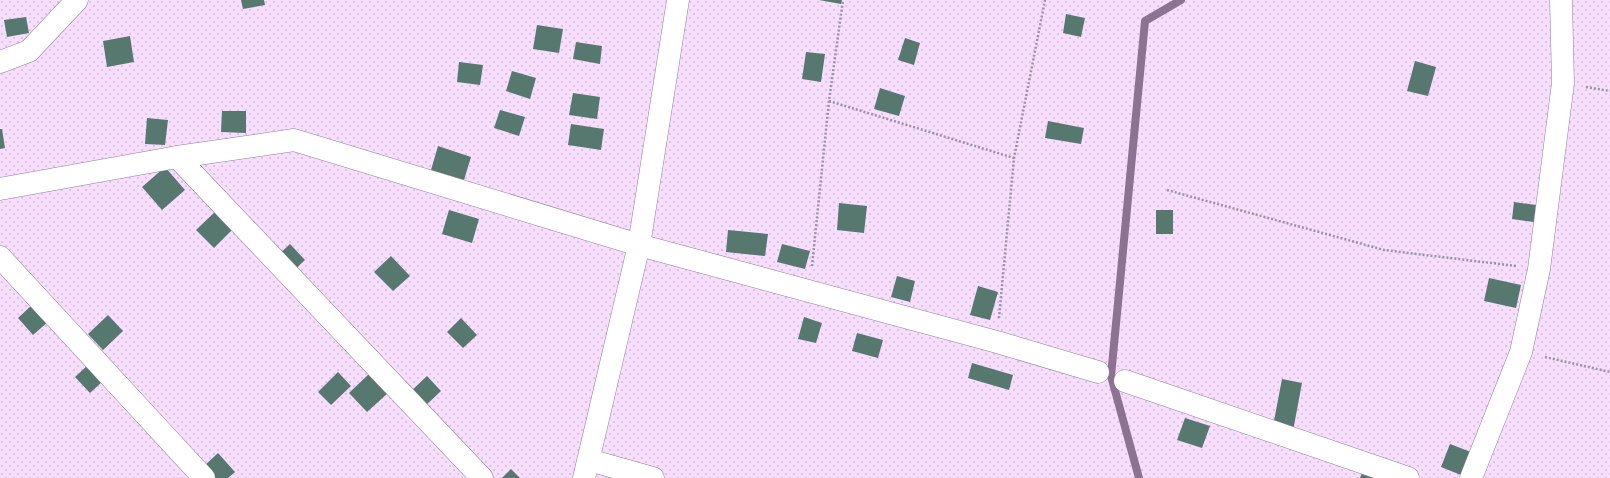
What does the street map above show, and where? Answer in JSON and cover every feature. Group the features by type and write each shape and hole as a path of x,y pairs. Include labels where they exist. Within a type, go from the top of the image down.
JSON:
{"street":[{"path":"0,62 29,50 77,0"},
{"path":"653,478 587,469 639,245 678,0"},
{"path":"1471,478 1521,352 1538,269 1563,83 1561,0"},
{"path":"0,188 294,140 639,245 997,342 1098,372"},
{"path":"178,158 482,478"},
{"path":"0,257 204,478"},
{"path":"1125,381 1408,478"}],"path":[{"path":"810,291 829,101 843,0"},
{"path":"997,342 1014,158 1045,0"},
{"path":"829,101 1014,158"},
{"path":"1168,190 1384,250 1538,269"},
{"path":"1521,352 1610,372"}],"shaded area":[{"path":"0,0 1610,0 1610,478 0,478"}],"building":[{"path":"241,0 264,0 265,5 243,9"},
{"path":"819,0 842,0 841,4"},
{"path":"1066,14 1085,18 1081,37 1063,33"},
{"path":"26,17 29,33 7,37 4,20"},
{"path":"537,25 563,29 559,53 533,49"},
{"path":"130,36 134,62 107,67 103,41"},
{"path":"905,38 920,43 914,65 898,60"},
{"path":"576,42 602,46 600,64 573,59"},
{"path":"806,52 825,54 821,82 802,79"},
{"path":"1415,61 1436,67 1428,96 1407,91"},
{"path":"459,62 483,65 480,85 457,82"},
{"path":"512,71 536,78 530,99 506,91"},
{"path":"880,88 905,96 899,116 874,109"},
{"path":"573,93 600,97 597,119 569,115"},
{"path":"500,110 525,117 519,136 494,128"},
{"path":"222,111 246,111 246,133 221,132"},
{"path":"147,118 168,120 165,145 145,144"},
{"path":"1048,121 1084,128 1081,144 1045,138"},
{"path":"571,124 604,129 601,150 568,145"},
{"path":"0,129 2,129 5,148 0,149"},
{"path":"438,146 471,157 464,180 431,170"},
{"path":"165,167 185,190 162,210 142,187"},
{"path":"1514,202 1536,205 1534,222 1512,219"},
{"path":"839,203 867,206 864,233 837,230"},
{"path":"218,209 235,227 214,248 196,230"},
{"path":"449,210 479,219 472,243 442,234"},
{"path":"1156,210 1173,210 1173,234 1156,234"},
{"path":"728,230 768,234 765,256 726,252"},
{"path":"290,244 305,260 290,274 275,258"},
{"path":"782,244 810,251 805,269 777,262"},
{"path":"391,256 410,276 393,291 374,272"},
{"path":"897,276 915,281 910,302 891,297"},
{"path":"1489,278 1521,285 1516,308 1484,301"},
{"path":"978,286 998,292 990,320 970,315"},
{"path":"33,304 49,321 33,335 18,318"},
{"path":"108,315 123,331 103,350 88,334"},
{"path":"804,317 822,323 816,343 798,339"},
{"path":"461,318 477,335 463,348 447,332"},
{"path":"857,333 883,340 878,358 852,351"},
{"path":"972,363 1013,375 1009,390 968,378"},
{"path":"89,364 104,380 90,393 75,377"},
{"path":"338,372 351,386 331,405 318,392"},
{"path":"370,373 388,393 367,412 349,393"},
{"path":"427,376 441,391 422,409 408,394"},
{"path":"1282,379 1302,383 1293,431 1273,426"},
{"path":"1185,418 1210,426 1202,448 1177,440"},
{"path":"1450,444 1476,454 1466,477 1441,467"},
{"path":"218,453 235,472 228,478 211,478 202,468"},
{"path":"511,469 520,478 502,478"},
{"path":"1362,473 1377,478 1360,478"}],"waterway":[{"path":"1139,478 1111,376 1145,21 1181,0"}]}
